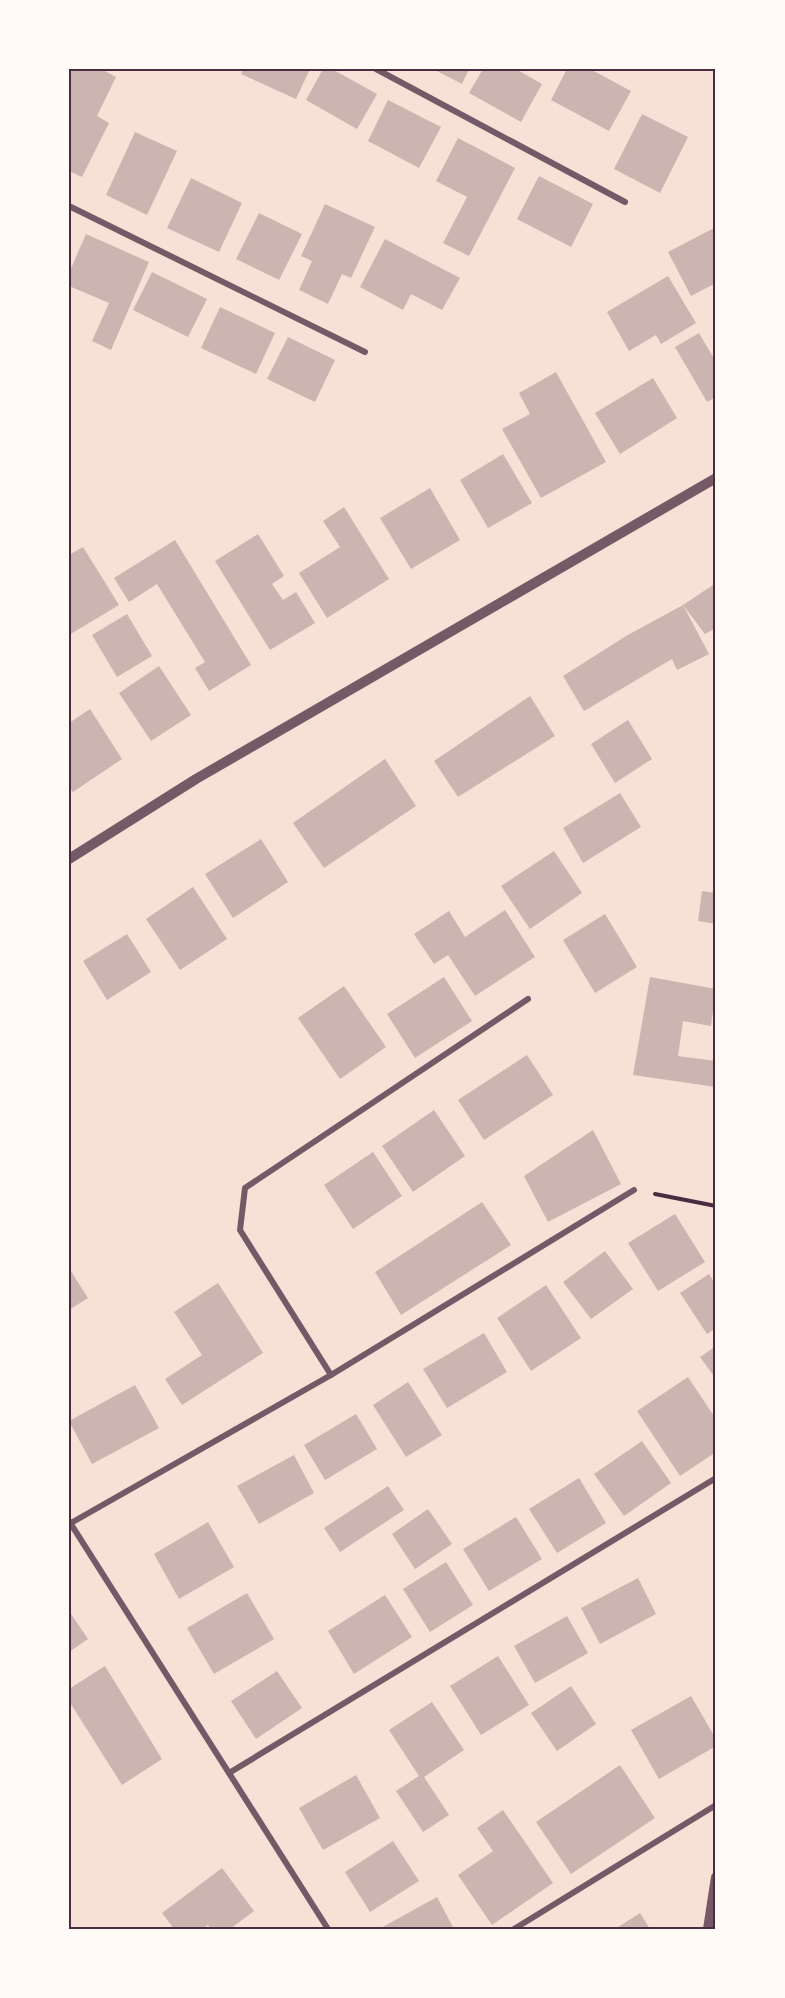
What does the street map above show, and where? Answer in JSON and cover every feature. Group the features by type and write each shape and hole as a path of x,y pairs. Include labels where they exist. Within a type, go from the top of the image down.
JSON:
{"street":[{"path":"376,69 625,202"},
{"path":"69,206 365,352"},
{"path":"69,859 196,779 716,478"},
{"path":"331,1375 240,1230 245,1188 528,999"},
{"path":"328,1929 70,1522 331,1375 634,1190"},
{"path":"229,1773 716,1479"},
{"path":"514,1929 716,1805"},
{"path":"708,1929 716,1877"}],"path":[{"path":"634,1190 716,1206"}],"building":[{"path":"69,69 101,69 116,77 97,116 109,123 82,177 69,171"},
{"path":"243,69 310,69 296,99 241,74"},
{"path":"323,69 332,69 377,94 357,129 306,100"},
{"path":"433,69 469,69 462,84"},
{"path":"483,69 516,69 542,84 521,122 469,93"},
{"path":"567,69 590,69 631,91 609,131 551,100"},
{"path":"388,100 441,127 419,168 368,141"},
{"path":"642,114 688,137 660,193 614,169"},
{"path":"135,132 177,151 147,215 106,195"},
{"path":"458,138 515,168 469,256 443,243 467,197 436,181"},
{"path":"539,176 593,204 571,247 517,219"},
{"path":"191,178 242,203 219,252 167,228"},
{"path":"325,204 375,227 351,278 342,274 328,304 299,290 312,261 301,256"},
{"path":"259,213 302,234 279,280 236,259"},
{"path":"716,227 716,283 691,296 668,252"},
{"path":"86,234 149,262 111,350 92,341 109,303 69,286 69,273"},
{"path":"385,239 460,278 442,310 411,294 403,310 360,287"},
{"path":"152,272 207,299 188,337 133,310"},
{"path":"668,276 696,323 661,344 656,335 629,351 607,312"},
{"path":"220,307 275,333 256,374 201,348"},
{"path":"699,333 716,362 716,397 707,402 675,347"},
{"path":"288,337 335,360 315,402 267,379"},
{"path":"556,372 606,462 541,498 502,429 530,414 519,393"},
{"path":"653,378 677,418 620,454 595,413"},
{"path":"503,454 532,503 488,528 460,480"},
{"path":"430,488 460,540 411,569 380,518"},
{"path":"344,507 389,579 327,618 299,573 340,547 323,521"},
{"path":"258,534 284,576 272,584 283,600 296,592 315,623 270,650 215,561"},
{"path":"175,540 251,665 209,691 195,668 205,662 157,584 129,602 114,578"},
{"path":"83,547 119,605 69,635 69,555"},
{"path":"716,583 716,628 705,634 683,605"},
{"path":"683,605 709,654 677,670 672,659 584,711 563,676 626,636"},
{"path":"127,614 152,656 117,677 92,635"},
{"path":"159,666 191,715 151,741 119,693"},
{"path":"530,696 555,736 458,797 434,761"},
{"path":"90,709 122,759 73,792 69,787 69,723"},
{"path":"628,720 652,759 615,783 591,744"},
{"path":"385,759 416,806 324,868 293,823"},
{"path":"620,793 641,827 583,863 563,828"},
{"path":"261,839 288,882 233,918 205,874"},
{"path":"554,851 582,893 530,929 501,886"},
{"path":"193,887 227,939 180,970 146,919"},
{"path":"702,891 716,893 716,924 698,921"},
{"path":"505,910 535,957 475,996 448,955 434,964 414,934 449,911 465,937"},
{"path":"605,914 637,967 595,993 563,940"},
{"path":"127,934 151,972 107,1000 83,961"},
{"path":"444,977 472,1021 415,1058 387,1014"},
{"path":"650,977 716,989 711,1026 683,1021 678,1056 716,1061 716,1087 633,1075"},
{"path":"344,986 386,1047 340,1079 298,1018"},
{"path":"527,1055 553,1095 484,1140 458,1100"},
{"path":"434,1110 465,1156 413,1192 382,1146"},
{"path":"593,1130 621,1184 548,1222 524,1176"},
{"path":"373,1152 402,1196 353,1229 324,1185"},
{"path":"482,1202 511,1245 401,1315 375,1272"},
{"path":"675,1214 705,1262 658,1291 628,1243"},
{"path":"605,1251 633,1289 591,1319 563,1282"},
{"path":"69,1268 88,1298 69,1310"},
{"path":"709,1274 716,1285 716,1328 707,1334 680,1293"},
{"path":"218,1283 263,1353 182,1405 165,1379 202,1355 174,1312"},
{"path":"546,1285 581,1338 531,1371 497,1318"},
{"path":"484,1333 507,1372 447,1408 423,1369"},
{"path":"716,1346 716,1379 700,1357"},
{"path":"688,1377 716,1419 716,1452 680,1476 637,1411"},
{"path":"408,1382 442,1435 406,1457 373,1405"},
{"path":"135,1385 159,1428 92,1464 69,1421"},
{"path":"356,1414 377,1449 325,1480 304,1445"},
{"path":"642,1441 671,1483 624,1516 594,1474"},
{"path":"294,1455 314,1493 259,1524 237,1486"},
{"path":"579,1478 606,1523 557,1553 529,1509"},
{"path":"388,1486 404,1510 340,1552 324,1528"},
{"path":"428,1509 452,1544 415,1569 392,1534"},
{"path":"516,1517 542,1559 489,1591 463,1549"},
{"path":"208,1522 234,1567 179,1599 154,1554"},
{"path":"446,1562 473,1605 430,1632 403,1589"},
{"path":"638,1578 656,1614 600,1644 581,1608"},
{"path":"247,1593 274,1639 214,1674 187,1628"},
{"path":"385,1595 412,1637 354,1674 328,1631"},
{"path":"69,1611 88,1639 69,1652"},
{"path":"567,1616 588,1653 535,1683 514,1646"},
{"path":"498,1656 529,1705 481,1735 450,1686"},
{"path":"105,1666 162,1759 122,1785 69,1701 69,1689"},
{"path":"277,1671 302,1708 256,1739 231,1701"},
{"path":"571,1686 596,1724 557,1751 531,1713"},
{"path":"691,1696 716,1739 716,1746 659,1779 631,1730"},
{"path":"432,1702 464,1750 424,1777 449,1815 423,1832 396,1791 419,1776 389,1730"},
{"path":"620,1765 655,1818 571,1874 536,1822"},
{"path":"356,1775 380,1818 323,1850 299,1808"},
{"path":"503,1810 553,1883 492,1925 458,1875 493,1851 477,1828"},
{"path":"393,1841 419,1881 370,1912 345,1872"},
{"path":"222,1868 254,1911 230,1929 211,1929 208,1925 202,1929 174,1929 162,1913"},
{"path":"437,1897 454,1929 379,1929"},
{"path":"640,1913 650,1929 615,1929"}]}
